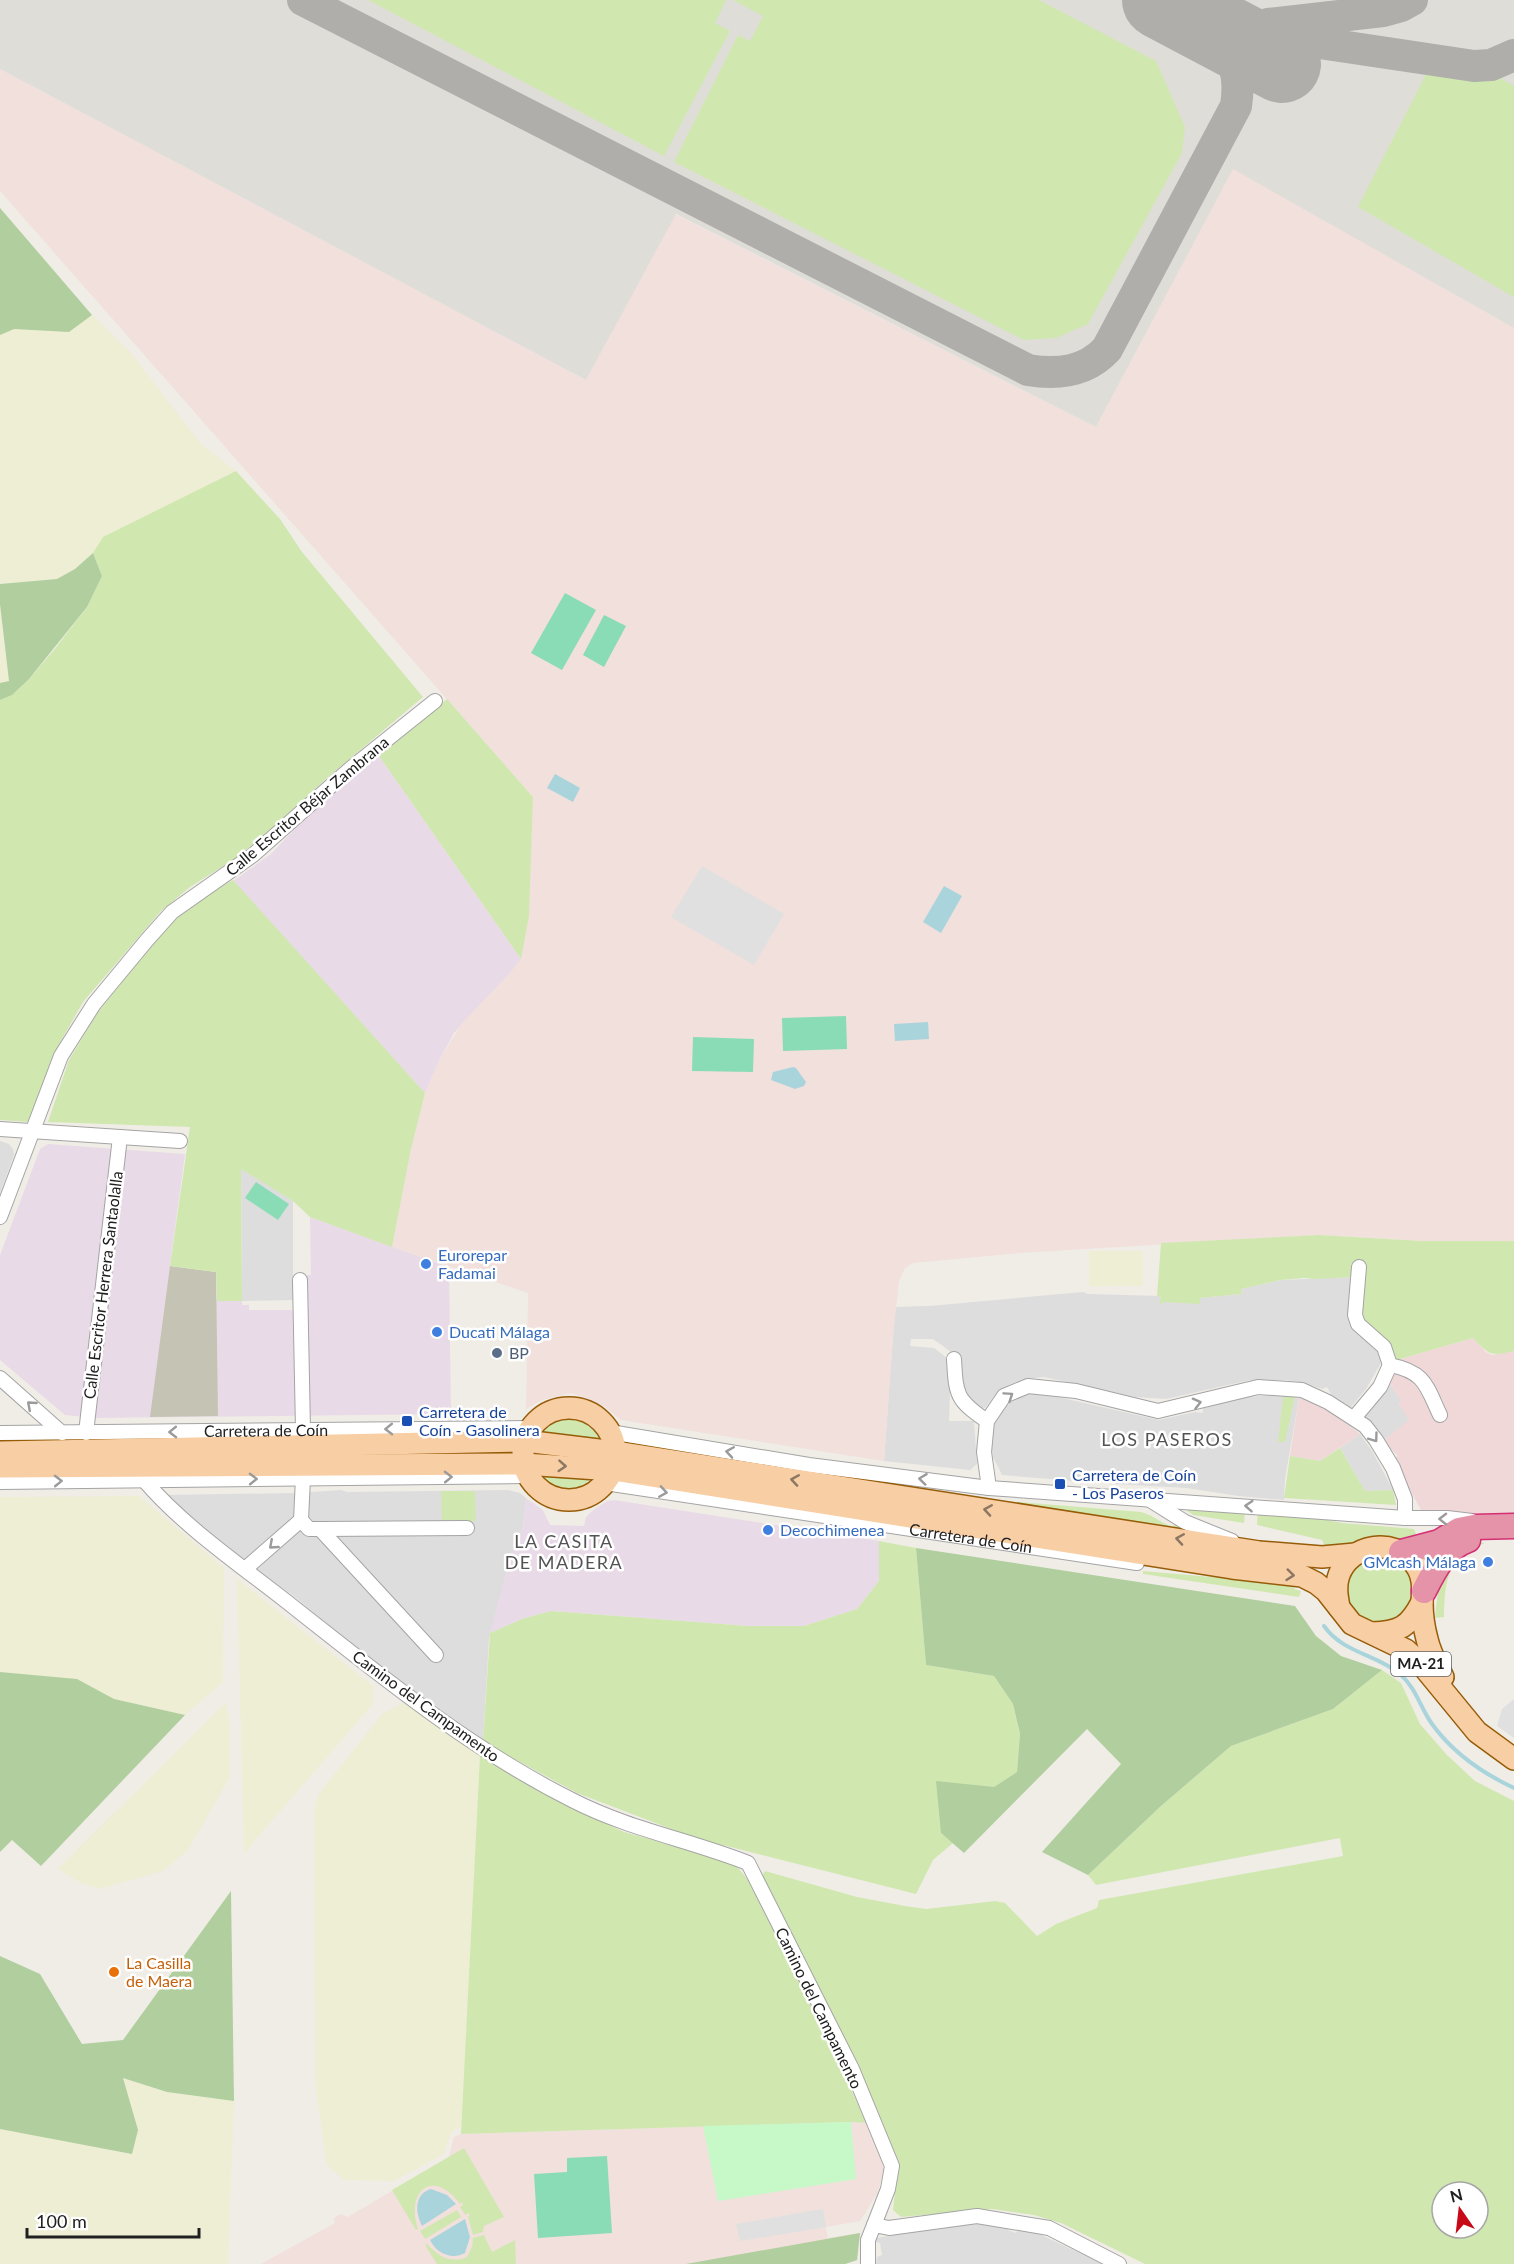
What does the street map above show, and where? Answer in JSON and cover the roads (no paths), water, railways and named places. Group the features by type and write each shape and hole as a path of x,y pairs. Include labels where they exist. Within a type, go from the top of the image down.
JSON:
{"highway":[{"path":"1401,1552 1439,1542 1459,1530 1474,1527 1510,1530"},
{"path":"1423,1597 1437,1565 1450,1551 1462,1542 1494,1537 1510,1530"}],"main road":[{"path":"567,1408 584,1411 599,1419 611,1459 594,1493 580,1499 565,1500 550,1496 538,1488 526,1470 528,1434 551,1412 567,1408"},
{"name":"Carretera de Coín","path":"0,1452 528,1434"},
{"path":"0,1467 526,1470 611,1459 1259,1552 1322,1557 1355,1554 1372,1547 1383,1547 1401,1552 1414,1563 1422,1577 1423,1597 1413,1618 1400,1629 1392,1632 1372,1633 1352,1624 1321,1587 1302,1576 1232,1568 611,1459 528,1434"},
{"path":"1339,1606 1336,1590 1339,1574 1355,1554"},
{"name":"MA-21","path":"1423,1597 1426,1638 1459,1710"},
{"name":"MA-21","path":"1372,1633 1406,1650 1422,1665 1477,1732 1514,1759"}],"street":[{"name":"Calle Escritor Béjar Zambrana","path":"0,1217 61,1056 94,1004 172,912 253,855 350,770 435,700"},
{"path":"0,1129 180,1141"},
{"name":"Calle Escritor Herrera Santaolalla","path":"86,1432 120,1137"},
{"path":"1354,1418 1380,1387 1390,1365 1384,1347 1358,1324 1355,1315 1359,1267"},
{"path":"300,1280 303,1430"},
{"path":"954,1359 956,1390 967,1407 987,1421"},
{"path":"1390,1365 1405,1368 1423,1378 1440,1415"},
{"path":"0,1378 62,1433"},
{"path":"989,1488 984,1452 987,1421 1004,1396 1028,1386 1076,1391 1158,1411 1257,1387 1302,1390 1328,1402 1365,1426 1393,1468 1405,1499 1405,1518"},
{"name":"Carretera de Coín","path":"0,1433 303,1430 528,1434"},
{"path":"611,1459 809,1465 989,1488 1405,1518 1447,1518 1510,1530"},
{"path":"0,1482 303,1478 526,1470"},
{"path":"303,1478 301,1520 309,1529 467,1528"},
{"name":"Camino del Campamento","path":"144,1480 160,1500 245,1569 403,1693 486,1752 573,1801 634,1827 716,1851 747,1863 852,2069 892,2166 888,2189 868,2240 868,2264"},
{"path":"1149,1499 1185,1522 1259,1552"},
{"path":"245,1569 301,1520"},
{"path":"320,1529 436,1655"},
{"path":"874,2225 889,2228 977,2216 1049,2228 1119,2264"}],"water":[{"path":"555,774 580,788 573,802 547,788"},
{"path":"944,886 962,896 941,933 923,922"},
{"path":"928,1022 929,1039 895,1041 894,1024"},
{"path":"793,1067 806,1082 804,1086 795,1089 771,1080 773,1072"},
{"path":"431,2189 447,2195 456,2204 422,2226 417,2209 419,2199 425,2191"},
{"path":"465,2219 470,2237 465,2253 450,2256 433,2245 430,2240"}],"waterway":[{"path":"1324,1626 1350,1648 1391,1667 1400,1674 1410,1685 1432,1724 1449,1744 1480,1769 1514,1788"}],"place":[{"name":"Eurorepar Fadamai","path":"426,1264"},
{"name":"Ducati Málaga","path":"437,1332"},
{"name":"BP","path":"497,1353"},
{"name":"Carretera de Coín - Gasolinera","path":"407,1421"},
{"name":"Carretera de Coín - Los Paseros","path":"1060,1484"},
{"name":"Decochimenea","path":"768,1530"},
{"name":"GMcash Málaga","path":"1488,1562"},
{"name":"La Casilla de Maera","path":"114,1972"}],"district":[{"name":"LOS PASEROS","path":"1167,1440"},
{"name":"LA CASITA DE MADERA","path":"564,1552"}]}
